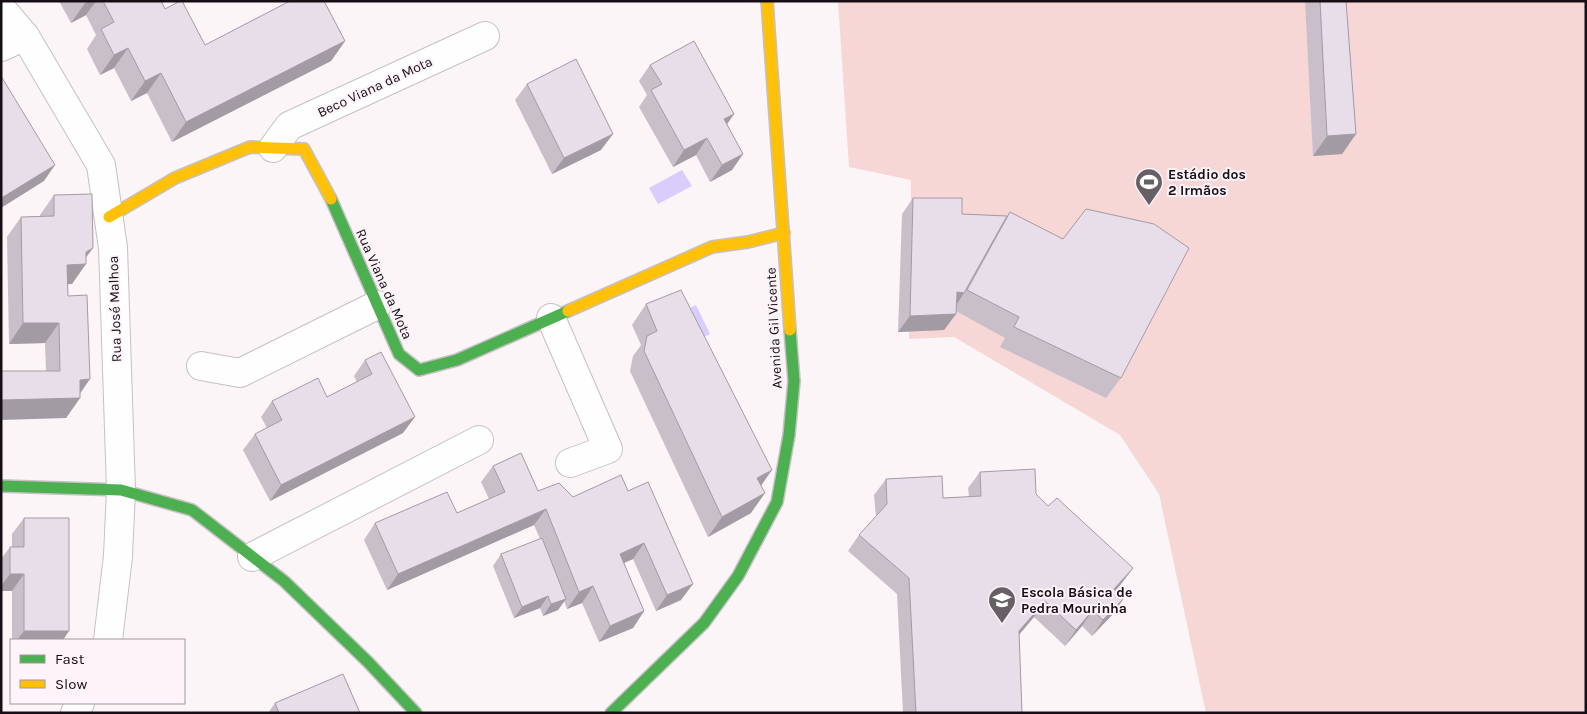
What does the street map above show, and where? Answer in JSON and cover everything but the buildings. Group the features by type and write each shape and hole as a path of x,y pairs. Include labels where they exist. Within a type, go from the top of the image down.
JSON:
{"street":[{"name":"Avenida Gil Vicente","path":"611,713 704,623 738,576 777,502 789,435 794,381 767,1"},
{"name":"Rua José Malhoa","path":"1,8 13,42 101,165 113,248 121,490 118,556 108,639"},
{"name":"Beco Viana da Mota","path":"273,148 289,126 485,36"},
{"name":"Rua Viana da Mota","path":"109,217 183,174 250,147 304,149 328,193 399,354 419,370 457,360 712,247 784,234"},
{"path":"201,366 240,373 377,305"},
{"path":"551,318 608,449 570,463"},
{"path":"252,557 479,440"},
{"path":"1,486 121,490 192,510 284,581 368,662 416,713"},
{"path":"390,687 403,713"}],"shaded area":[{"path":"838,1 1586,1 1586,713 1206,713 1159,494 1120,435 954,337 909,339 911,180 849,167"},
{"path":"682,170 692,186 658,204 649,188"},
{"path":"696,305 710,334 696,341 681,312"}],"traffic: fast":[{"path":"331,199 399,354 419,370 457,360 568,311"},
{"path":"611,713 704,623 738,576 777,502 789,435 794,381 790,330"},
{"path":"1,486 121,490 192,510 284,581 368,662 416,713"}],"traffic: slow":[{"path":"767,1 790,330"},
{"path":"109,217 175,178 250,147 304,149 331,199"},
{"path":"568,311 712,247 748,242 784,233"}],"place":[{"name":"Estádio dos 2 Irmãos","path":"1149,206"},
{"name":"Escola Básica de Pedra Mourinha","path":"1002,624"}]}
